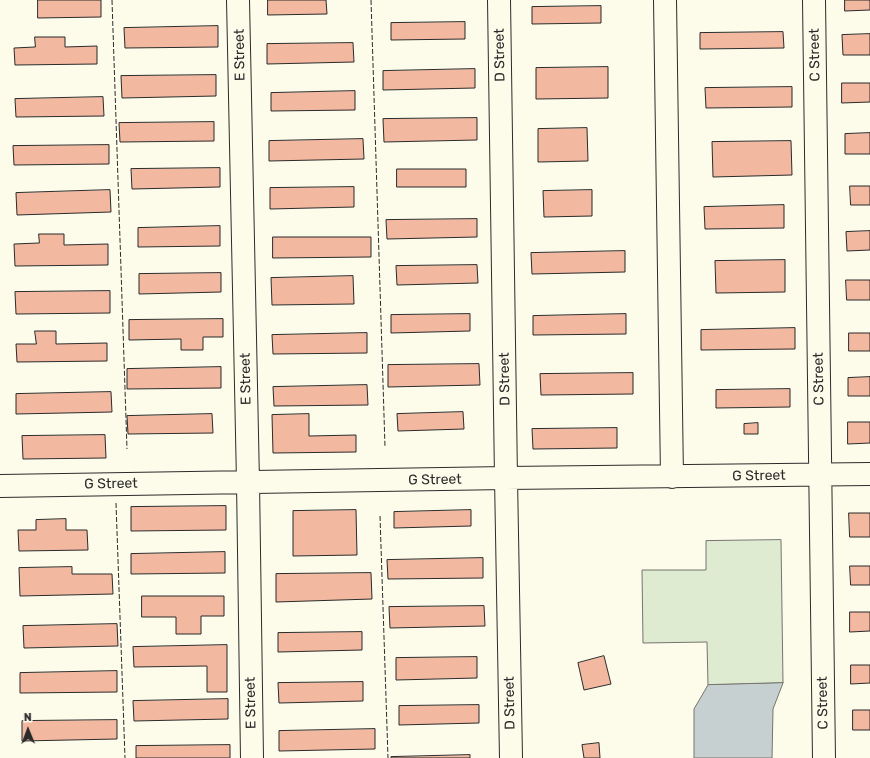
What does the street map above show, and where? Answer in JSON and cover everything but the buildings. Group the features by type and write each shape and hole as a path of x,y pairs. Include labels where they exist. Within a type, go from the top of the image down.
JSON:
{"street":[{"name":"E Street","path":"238,0 252,758"},
{"name":"D Street","path":"499,0 511,758"},
{"path":"665,0 672,477"},
{"name":"C Street","path":"814,0 824,758"},
{"name":"G Street","path":"0,486 870,474"}],"green space":[{"path":"781,540 783,683 708,685 707,642 643,643 642,570 706,570 706,541"}],"shaded area":[{"path":"783,683 773,709 772,758 694,758 694,709 708,685"}],"fence":[{"path":"112,0 127,449"},
{"path":"371,0 385,447"},
{"path":"116,503 125,758"},
{"path":"380,516 388,758"}]}
